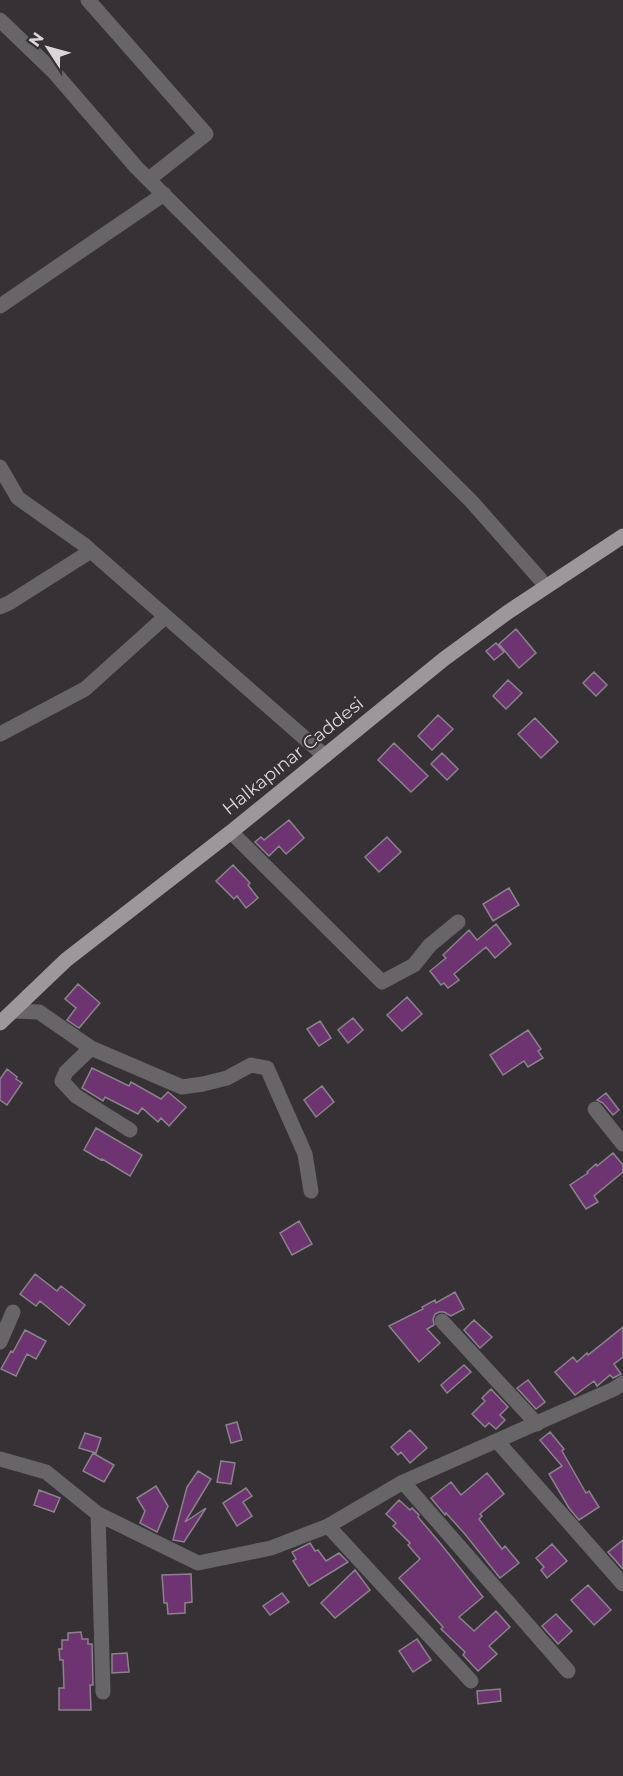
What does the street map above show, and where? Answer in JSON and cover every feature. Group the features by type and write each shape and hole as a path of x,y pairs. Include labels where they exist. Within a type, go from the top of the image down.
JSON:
{"main road":[{"name":"Halkapınar Caddesi","path":"0,1023 74,953 231,832 444,658 508,612 623,536"}],"street":[{"path":"88,0 206,134 149,179"},
{"path":"0,20 54,72 149,179 472,502 540,579"},
{"path":"0,306 164,194"},
{"path":"0,466 18,498 91,550 325,756"},
{"path":"0,607 91,550"},
{"path":"0,734 85,689 165,617"},
{"path":"231,832 382,982 414,965 430,945 458,922"},
{"path":"13,1011 39,1012 91,1048 182,1087 227,1078 251,1065 267,1068 305,1154 311,1191"},
{"path":"91,1048 66,1072 62,1081 76,1096 130,1130"},
{"path":"595,1109 623,1144"},
{"path":"0,1342 13,1312"},
{"path":"442,1321 537,1424"},
{"path":"0,1459 46,1472 98,1514 198,1563 271,1548 328,1526 403,1482 537,1424 623,1383"},
{"path":"497,1441 623,1584"},
{"path":"403,1482 568,1671"},
{"path":"98,1514 103,1692"},
{"path":"328,1526 471,1680"}],"building":[{"path":"516,629 536,653 519,668 499,644"},
{"path":"496,643 504,652 494,660 486,651"},
{"path":"594,672 607,685 596,696 583,683"},
{"path":"508,680 522,693 506,709 493,696"},
{"path":"438,715 453,729 432,750 418,736"},
{"path":"535,718 558,742 541,758 518,734"},
{"path":"394,743 428,776 411,792 378,760"},
{"path":"442,753 458,769 447,780 431,764"},
{"path":"289,820 304,838 286,854 279,846 269,856 255,842 261,837 264,840"},
{"path":"387,837 401,852 379,872 365,857"},
{"path":"233,865 250,883 248,885 258,898 246,908 237,896 234,899 216,881"},
{"path":"509,888 519,905 493,921 483,904"},
{"path":"496,924 511,944 495,958 486,947 454,974 459,980 448,988 444,983 441,985 430,971 446,958 443,955 469,930 477,940"},
{"path":"78,984 100,1003 79,1028 67,1020 76,1008 65,999"},
{"path":"407,997 422,1014 402,1031 387,1015"},
{"path":"353,1018 363,1030 348,1043 338,1030"},
{"path":"320,1021 331,1038 319,1046 307,1029"},
{"path":"528,1030 541,1049 538,1051 543,1058 528,1067 524,1061 503,1075 490,1055"},
{"path":"92,1068 129,1086 131,1082 161,1099 168,1092 186,1107 169,1126 161,1118 158,1122 142,1108 138,1114 105,1097 103,1101 82,1088"},
{"path":"7,1069 22,1083 7,1105 0,1100 0,1079"},
{"path":"322,1086 334,1102 316,1117 304,1100"},
{"path":"606,1093 619,1110 613,1115 603,1103 597,1100"},
{"path":"96,1128 142,1155 130,1176 84,1150"},
{"path":"613,1153 623,1165 623,1172 594,1196 598,1202 586,1209 570,1185"},
{"path":"299,1221 312,1244 292,1255 280,1233"},
{"path":"35,1274 57,1291 61,1286 85,1305 69,1325 40,1301 36,1306 20,1294"},
{"path":"455,1292 464,1309 451,1316 444,1312 435,1314 434,1325 427,1329 440,1343 419,1362 389,1326 423,1309 422,1307 435,1300 436,1303"},
{"path":"474,1320 492,1337 480,1348 464,1330"},
{"path":"623,1327 623,1357 614,1364 621,1374 613,1378 610,1375 597,1386 594,1381 575,1395 555,1372 573,1357 577,1362 587,1353 588,1355"},
{"path":"25,1330 46,1341 36,1359 27,1354 16,1376 1,1369"},
{"path":"464,1365 471,1372 447,1393 441,1385"},
{"path":"528,1380 545,1402 536,1409 517,1388"},
{"path":"491,1389 508,1407 500,1415 505,1420 496,1429 489,1423 485,1427 472,1414 485,1401 482,1398"},
{"path":"237,1422 242,1440 231,1443 226,1425"},
{"path":"410,1430 427,1448 410,1463 401,1452 398,1455 391,1447"},
{"path":"550,1432 564,1449 562,1451 586,1493 589,1491 599,1507 579,1520 569,1508 549,1474 562,1466 540,1440"},
{"path":"85,1433 101,1438 96,1453 79,1448"},
{"path":"93,1453 114,1465 104,1482 83,1471"},
{"path":"221,1461 235,1463 231,1484 217,1482"},
{"path":"198,1471 211,1479 185,1522 206,1508 184,1542 173,1540 187,1487"},
{"path":"487,1473 504,1494 480,1514 482,1516 479,1519 502,1549 505,1546 519,1563 500,1578 464,1533 431,1498 451,1482 461,1495"},
{"path":"156,1486 168,1506 157,1532 140,1523 145,1511 137,1498"},
{"path":"246,1488 252,1496 243,1502 252,1516 237,1526 223,1503"},
{"path":"39,1490 60,1498 54,1512 34,1505"},
{"path":"399,1500 419,1515 418,1517 483,1597 459,1617 474,1631 496,1611 510,1627 489,1646 497,1654 478,1671 463,1655 465,1652 441,1629 443,1627 399,1578 420,1559 408,1545 410,1543 393,1526 396,1523 386,1514"},
{"path":"623,1540 623,1569 608,1552"},
{"path":"310,1543 326,1561 339,1553 348,1562 309,1586 293,1561 296,1559 292,1552"},
{"path":"552,1544 567,1561 547,1578 541,1570 544,1567 536,1558"},
{"path":"355,1570 370,1590 335,1618 321,1603"},
{"path":"191,1574 192,1602 185,1603 185,1613 168,1614 167,1603 164,1603 162,1575"},
{"path":"588,1585 611,1610 594,1625 571,1600"},
{"path":"282,1593 289,1602 270,1615 263,1606"},
{"path":"556,1614 572,1631 558,1644 542,1626"},
{"path":"81,1632 82,1639 88,1639 88,1644 92,1644 91,1710 59,1710 59,1688 64,1688 63,1660 60,1660 59,1649 62,1649 62,1640 68,1640 68,1633"},
{"path":"417,1639 431,1660 413,1672 399,1651"},
{"path":"127,1653 129,1672 112,1673 112,1654"},
{"path":"500,1689 501,1701 478,1704 477,1691"}]}
